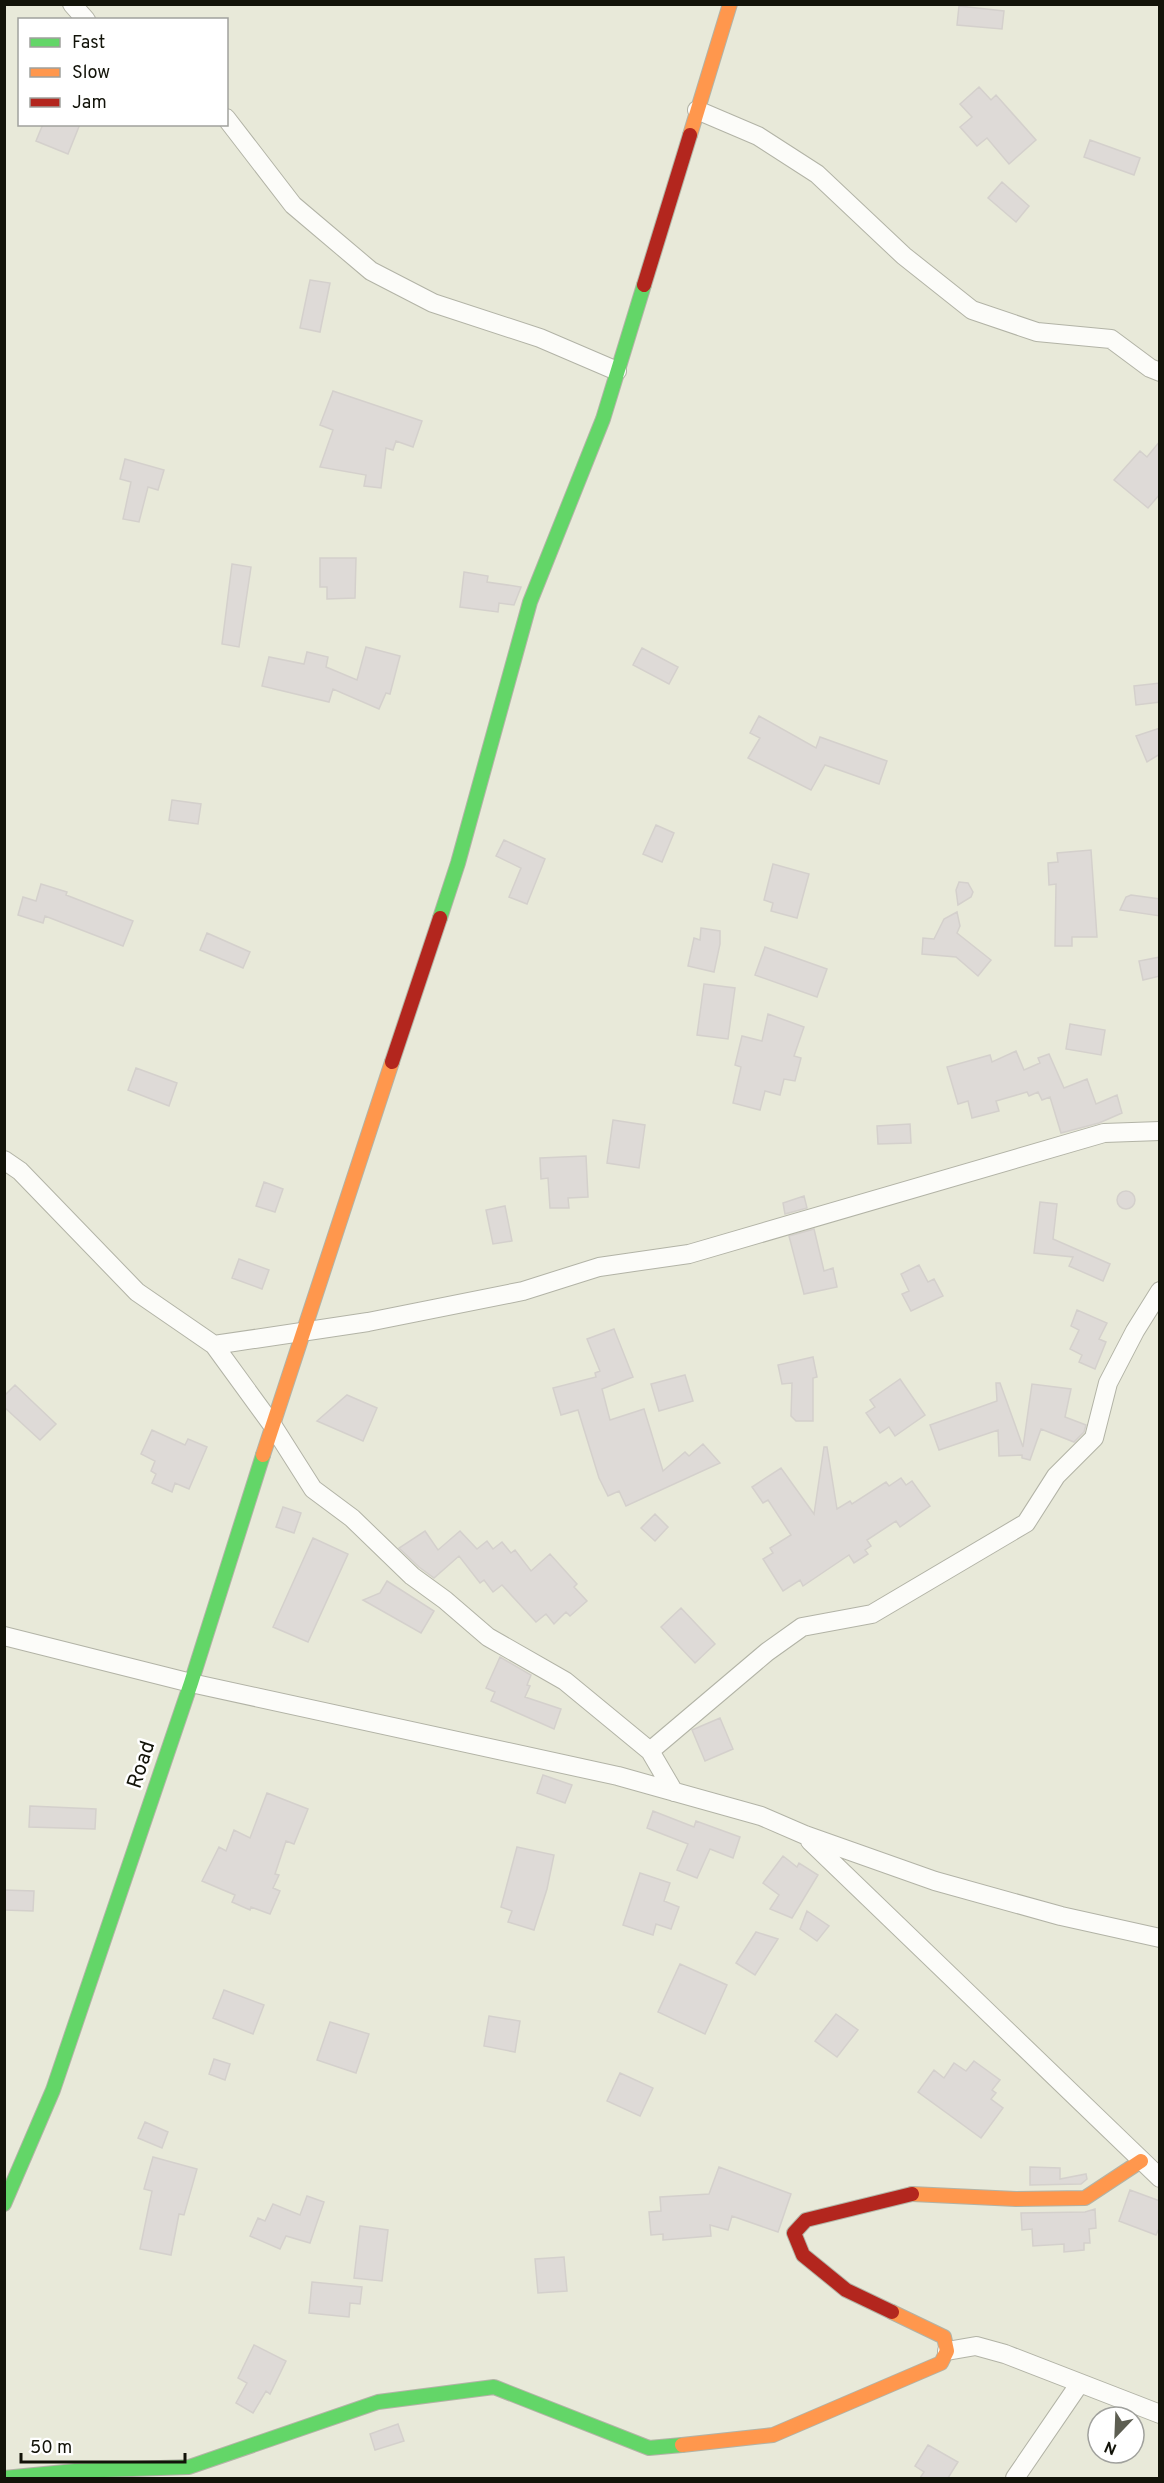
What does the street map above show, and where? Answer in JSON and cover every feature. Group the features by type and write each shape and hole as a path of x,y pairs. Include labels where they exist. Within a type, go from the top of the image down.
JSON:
{"street":[{"path":"72,4 84,18"},
{"name":"Road","path":"4,2204 53,2090 191,1683 302,1333 458,863 530,602 603,419 730,4"},
{"path":"698,110 758,136 816,174 904,256 972,310 1037,332 1111,339 1150,368 1160,372"},
{"path":"228,121 292,205 370,271 433,303 540,338 618,371"},
{"path":"214,1345 302,1333 523,1291 599,1267 688,1254 1104,1133 1160,1131"},
{"path":"4,1160 20,1171 137,1292 214,1345 273,1426 313,1489 382,1545 412,1576 445,1600 488,1637 566,1681 650,1751 674,1792"},
{"path":"650,1751 767,1652 802,1627 872,1614 1026,1524 1056,1476 1094,1438 1108,1383 1135,1331 1160,1291"},
{"path":"4,1636 191,1683 618,1776 761,1816 805,1835 935,1881 1061,1916 1160,1938"},
{"path":"805,1835 1160,2178"},
{"path":"4,2478 75,2471 189,2468 378,2402 494,2387 649,2448 773,2435 941,2363 947,2351 944,2337 846,2290 803,2255 794,2233 807,2220 916,2193 1016,2199 1085,2198 1141,2161"},
{"path":"947,2351 976,2346 1005,2354 1160,2414"},
{"path":"1015,2478 1080,2384"}],"building":[{"path":"959,6 1004,11 1002,29 957,25"},
{"path":"979,87 991,100 996,95 1036,140 1009,164 987,138 977,146 960,127 972,117 960,104"},
{"path":"42,126 79,126 68,154 36,141"},
{"path":"1090,140 1140,158 1134,175 1084,157"},
{"path":"1002,182 1029,206 1016,222 988,198"},
{"path":"310,280 330,283 320,332 300,328"},
{"path":"333,391 422,421 413,447 396,441 393,450 386,448 381,488 364,486 366,475 320,467 333,430 320,425"},
{"path":"1160,441 1160,494 1148,508 1114,480 1140,451 1147,457"},
{"path":"125,459 164,470 158,490 148,487 139,522 123,519 131,482 120,479"},
{"path":"320,558 356,558 355,598 327,599 327,587 320,587"},
{"path":"232,564 251,567 239,647 222,644"},
{"path":"464,572 488,576 487,582 521,587 514,605 499,603 498,612 460,607"},
{"path":"366,647 400,656 390,694 386,693 379,709 333,689 329,702 262,686 269,657 304,664 307,652 328,657 326,667 357,680"},
{"path":"642,648 678,667 669,684 633,665"},
{"path":"1160,683 1160,702 1136,705 1134,686"},
{"path":"759,716 816,748 820,737 887,761 879,784 825,765 811,790 748,758 760,738 750,733"},
{"path":"1160,728 1160,754 1147,762 1136,736"},
{"path":"172,800 201,804 198,824 169,820"},
{"path":"656,825 674,833 662,862 643,854"},
{"path":"504,840 545,859 527,904 509,897 521,868 496,856"},
{"path":"1091,850 1097,937 1072,937 1072,946 1055,946 1056,884 1049,885 1048,863 1058,862 1057,853"},
{"path":"773,864 809,874 797,918 771,911 773,903 764,900"},
{"path":"959,882 968,883 973,892 971,897 958,905 956,890"},
{"path":"41,884 67,892 66,895 133,921 123,946 45,916 43,923 18,915 23,897 36,901"},
{"path":"1131,895 1160,899 1160,916 1120,910 1126,897"},
{"path":"957,912 960,926 957,933 991,960 978,976 956,957 922,954 923,938 934,939 944,919"},
{"path":"701,928 720,931 720,944 714,972 688,966 694,938 700,940"},
{"path":"207,933 250,952 243,968 200,950"},
{"path":"765,947 827,969 817,997 755,975"},
{"path":"1160,957 1160,976 1143,980 1139,961"},
{"path":"704,984 735,988 728,1039 697,1035"},
{"path":"768,1014 804,1027 794,1056 801,1058 795,1081 784,1079 780,1095 765,1091 760,1110 733,1103 741,1067 735,1065 742,1036 762,1041"},
{"path":"1070,1024 1105,1030 1101,1055 1066,1049"},
{"path":"1016,1051 1024,1070 1040,1063 1038,1058 1049,1054 1064,1088 1087,1079 1096,1104 1117,1095 1122,1113 1099,1123 1061,1133 1050,1097 1042,1100 1038,1092 1029,1096 1027,1092 996,1101 999,1111 972,1118 968,1101 958,1104 947,1067 990,1055 992,1062"},
{"path":"136,1068 177,1083 169,1106 128,1090"},
{"path":"613,1120 645,1125 639,1168 607,1163"},
{"path":"910,1124 911,1143 878,1144 877,1126"},
{"path":"586,1156 588,1197 568,1198 569,1208 550,1208 548,1178 541,1179 540,1158"},
{"path":"264,1182 283,1189 275,1212 256,1206"},
{"path":"1126,1191 1132,1194 1135,1200 1132,1206 1126,1209 1120,1206 1117,1200 1120,1194"},
{"path":"804,1196 807,1208 785,1214 783,1203"},
{"path":"1040,1202 1057,1204 1053,1239 1110,1264 1103,1281 1069,1266 1073,1257 1034,1253"},
{"path":"505,1206 512,1241 493,1244 486,1210"},
{"path":"814,1229 824,1271 833,1268 837,1287 804,1294 789,1236"},
{"path":"239,1259 269,1270 262,1289 232,1278"},
{"path":"919,1265 928,1282 934,1279 943,1296 911,1311 902,1294 909,1291 901,1274"},
{"path":"1077,1310 1107,1323 1099,1339 1106,1342 1095,1369 1079,1362 1082,1355 1070,1349 1079,1330 1071,1326"},
{"path":"614,1329 633,1377 602,1389 610,1420 644,1409 663,1471 685,1452 689,1456 703,1444 720,1463 626,1506 619,1491 608,1496 599,1478 578,1410 561,1415 553,1388 596,1377 595,1373 600,1371 587,1339"},
{"path":"813,1357 817,1377 813,1378 813,1421 796,1421 791,1416 792,1383 782,1384 778,1365"},
{"path":"685,1375 693,1401 659,1411 651,1384"},
{"path":"900,1379 925,1415 895,1436 889,1427 880,1433 866,1413 875,1407 870,1400"},
{"path":"996,1383 1000,1383 1023,1447 1032,1384 1071,1389 1065,1417 1086,1425 1084,1432 1074,1442 1041,1429 1030,1460 1022,1458 1022,1455 999,1456 998,1430 939,1450 930,1425 997,1401"},
{"path":"15,1385 56,1424 40,1440 4,1407 4,1396"},
{"path":"347,1395 377,1408 363,1441 317,1421"},
{"path":"152,1430 185,1445 188,1439 207,1447 189,1489 175,1483 172,1492 152,1483 156,1474 151,1471 155,1461 141,1454"},
{"path":"824,1447 827,1447 837,1509 850,1501 852,1504 886,1482 889,1486 901,1478 906,1485 912,1481 930,1506 900,1527 896,1521 867,1540 871,1546 865,1550 868,1554 854,1563 849,1555 803,1586 800,1580 783,1591 763,1559 773,1553 770,1548 791,1535 768,1500 763,1503 752,1487 781,1468 814,1514"},
{"path":"283,1507 301,1513 294,1533 276,1527"},
{"path":"655,1514 668,1527 655,1541 641,1528"},
{"path":"425,1531 438,1550 460,1531 477,1549 487,1541 493,1549 502,1542 511,1553 515,1550 531,1571 550,1554 577,1584 574,1587 587,1601 570,1616 566,1612 554,1624 546,1614 536,1622 502,1585 493,1592 484,1580 480,1583 459,1556 434,1578 399,1548"},
{"path":"313,1538 348,1554 308,1642 273,1627"},
{"path":"387,1581 434,1611 421,1633 363,1600 380,1593"},
{"path":"681,1608 715,1644 695,1663 661,1627"},
{"path":"500,1657 531,1675 527,1685 530,1686 525,1697 561,1709 554,1729 491,1701 495,1692 486,1688"},
{"path":"720,1718 733,1749 705,1761 692,1730"},
{"path":"543,1775 572,1785 565,1803 537,1793"},
{"path":"267,1793 308,1809 294,1844 286,1841 275,1874 279,1875 273,1888 280,1891 270,1914 251,1907 250,1910 232,1902 235,1895 202,1881 219,1847 226,1851 234,1830 250,1838"},
{"path":"30,1806 96,1809 95,1829 29,1827"},
{"path":"653,1811 694,1827 696,1821 740,1837 733,1858 710,1849 697,1878 677,1870 688,1844 647,1828"},
{"path":"517,1847 554,1855 547,1889 534,1930 508,1922 512,1911 501,1907"},
{"path":"783,1856 797,1867 799,1863 818,1875 792,1918 770,1909 779,1895 763,1883"},
{"path":"640,1873 670,1883 664,1901 679,1907 671,1929 656,1924 653,1935 623,1925"},
{"path":"4,1890 34,1891 33,1911 4,1910"},
{"path":"807,1911 829,1926 817,1941 800,1929"},
{"path":"756,1932 778,1939 755,1975 736,1963"},
{"path":"680,1964 727,1985 705,2034 658,2012"},
{"path":"224,1990 264,2005 253,2034 213,2018"},
{"path":"836,2014 858,2030 837,2057 815,2041"},
{"path":"489,2016 520,2021 515,2052 484,2046"},
{"path":"330,2022 369,2034 356,2073 317,2060"},
{"path":"214,2059 230,2064 225,2080 209,2074"},
{"path":"974,2061 1000,2080 992,2090 996,2093 991,2099 1003,2108 981,2138 918,2092 934,2070 944,2078 954,2063 966,2071"},
{"path":"620,2073 653,2088 640,2116 607,2101"},
{"path":"145,2122 168,2132 162,2148 138,2138"},
{"path":"153,2157 197,2169 184,2215 179,2214 171,2255 140,2249 152,2191 144,2189"},
{"path":"719,2167 791,2194 778,2232 732,2216 728,2230 710,2225 711,2236 663,2240 663,2234 651,2235 649,2212 661,2211 660,2197 709,2194"},
{"path":"1030,2167 1060,2168 1060,2179 1086,2174 1087,2179 1081,2184 1030,2185"},
{"path":"1130,2190 1160,2201 1160,2226 1156,2235 1119,2221"},
{"path":"307,2196 324,2202 310,2243 286,2236 280,2249 250,2236 258,2218 265,2221 273,2204 300,2215"},
{"path":"1095,2209 1096,2228 1089,2229 1090,2243 1084,2243 1084,2250 1064,2252 1064,2244 1033,2246 1032,2229 1022,2230 1021,2213 1085,2212"},
{"path":"360,2226 388,2230 382,2281 354,2278"},
{"path":"564,2257 567,2291 538,2293 535,2259"},
{"path":"312,2282 362,2287 360,2304 350,2303 349,2317 309,2313"},
{"path":"254,2345 286,2361 270,2394 266,2391 253,2413 236,2403 247,2383 238,2378"},
{"path":"398,2424 404,2441 375,2450 370,2434"},
{"path":"928,2445 958,2462 948,2478 920,2478 924,2472 915,2466"}],"traffic: fast":[{"path":"440,918 458,863 530,602 603,419 644,285"},
{"path":"4,2204 53,2090 191,1683 263,1455"},
{"path":"4,2478 75,2471 189,2467 378,2402 494,2387 649,2448 682,2445"}],"traffic: slow":[{"path":"690,135 730,4"},
{"path":"263,1455 392,1062"},
{"path":"912,2194 1016,2199 1085,2198 1141,2161"},
{"path":"682,2445 773,2435 941,2363 947,2351 944,2337 892,2312"}],"traffic: jam":[{"path":"644,285 690,135"},
{"path":"392,1062 440,918"},
{"path":"892,2312 846,2290 803,2255 794,2233 806,2220 912,2194"}]}
